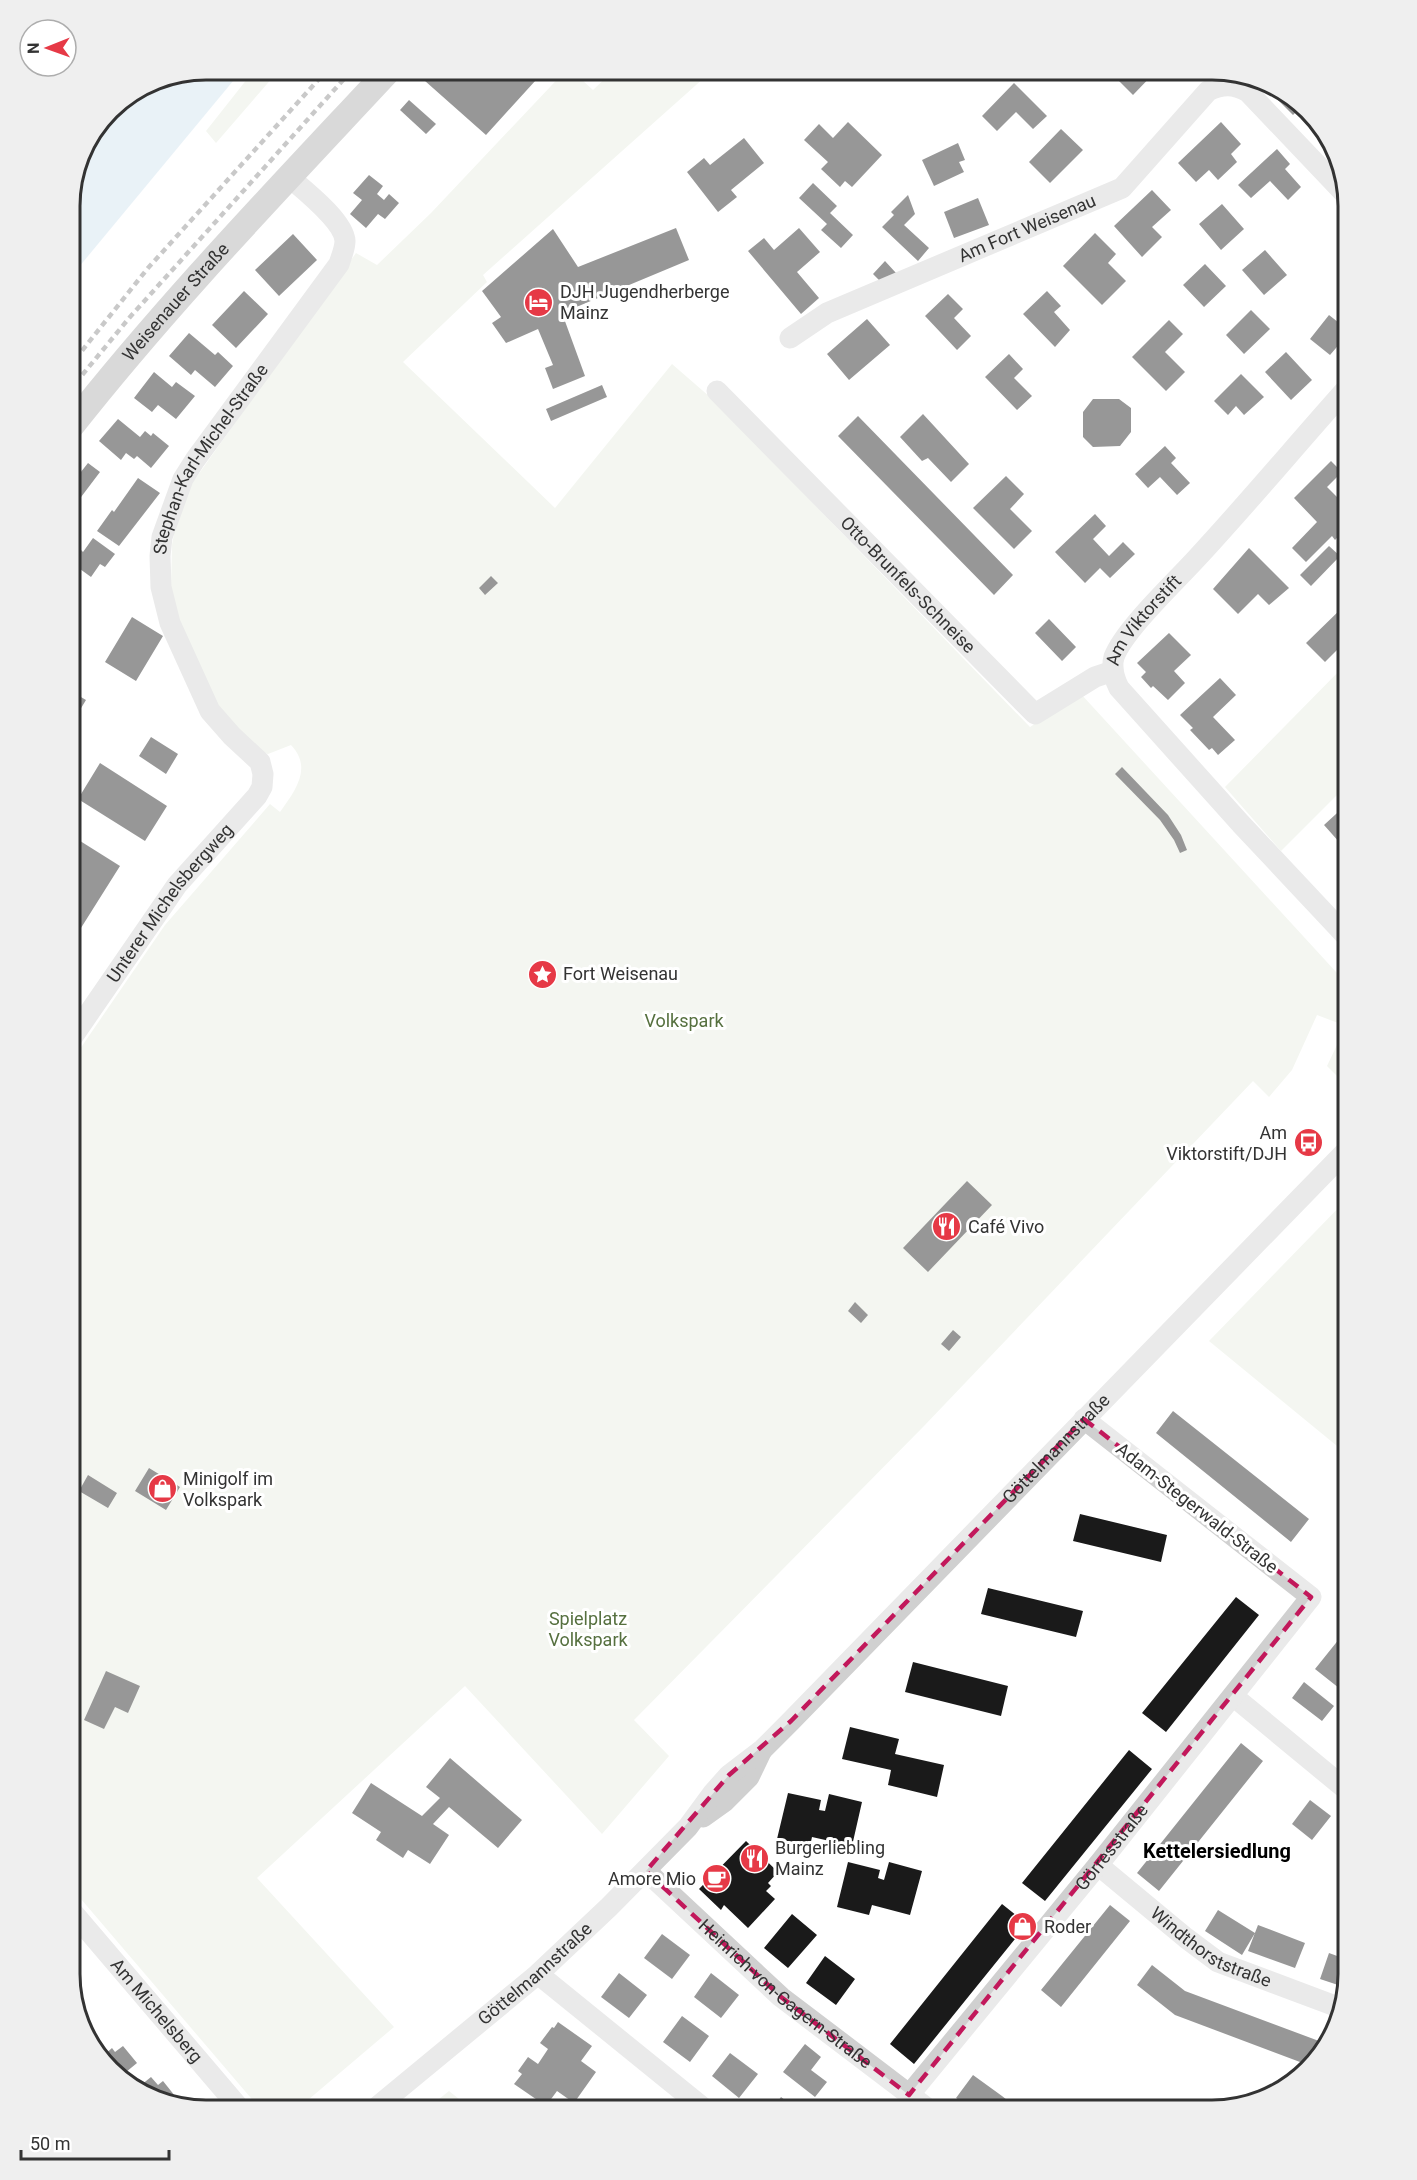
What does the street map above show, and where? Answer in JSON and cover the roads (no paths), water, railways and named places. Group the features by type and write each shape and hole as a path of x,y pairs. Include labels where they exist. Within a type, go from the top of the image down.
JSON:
{"main road":[{"name":"Weisenauer Straße","path":"80,415 104,384 289,177 380,80"}],"street":[{"name":"Am Fort Weisenau","path":"790,338 826,314 1122,188 1208,91 1238,82"},
{"name":"Am Fort Weisenau","path":"1241,83 1335,184"},
{"name":"Stephan-Karl-Michel-Straße","path":"260,762 210,711 165,609 161,587 160,556 162,537 183,479 339,264 343,253 345,242 337,223 289,177"},
{"name":"Otto-Brunfels-Schneise","path":"717,391 1035,714 1095,677 1113,671"},
{"name":"Am Viktorstift","path":"1338,398 1229,523 1129,632 1115,655 1113,671 1119,688 1126,696 1338,927"},
{"name":"Unterer Michelsbergweg","path":"80,1026 177,885 257,796 263,780 260,762"},
{"name":"Göttelmannstraße","path":"385,2100 538,1974 646,1871 688,1827 712,1793 729,1775 763,1749 1338,1159"},
{"name":"Adam-Stegerwald-Straße","path":"1084,1419 1311,1597"},
{"name":"Görresstraße","path":"909,2096 1098,1865 1311,1597"},
{"path":"1233,1696 1338,1783"},
{"name":"Windthorststraße","path":"1098,1865 1218,1962 1333,2005"},
{"name":"Heinrich-von-Gagern-Straße","path":"646,1871 781,1997 915,2100"},
{"name":"Am Michelsberg","path":"80,1922 233,2100"},
{"path":"538,1974 694,2100"}],"water":[{"path":"197,80 234,80 80,266 82,181 92,150 105,129 129,105 142,96 165,86"}],"railway":[{"path":"80,353 148,268 318,80"},
{"path":"80,378 130,317 343,80"}],"place":[{"name":"DJH Jugendherberge Mainz","path":"539,302"},
{"name":"Fort Weisenau","path":"542,974"},
{"name":"Am Viktorstift/DJH","path":"1308,1143"},
{"name":"Café Vivo","path":"947,1227"},
{"name":"Minigolf im Volkspark","path":"162,1489"},
{"name":"Burgerliebling Mainz","path":"754,1858"},
{"name":"Amore Mio","path":"717,1879"},
{"name":"Roder","path":"1023,1927"}],"district":[{"name":"Kettelersiedlung","path":"1217,1851"}],"park label":[{"name":"Volkspark","path":"684,1021"},
{"name":"Spielplatz Volkspark","path":"588,1629"}]}
